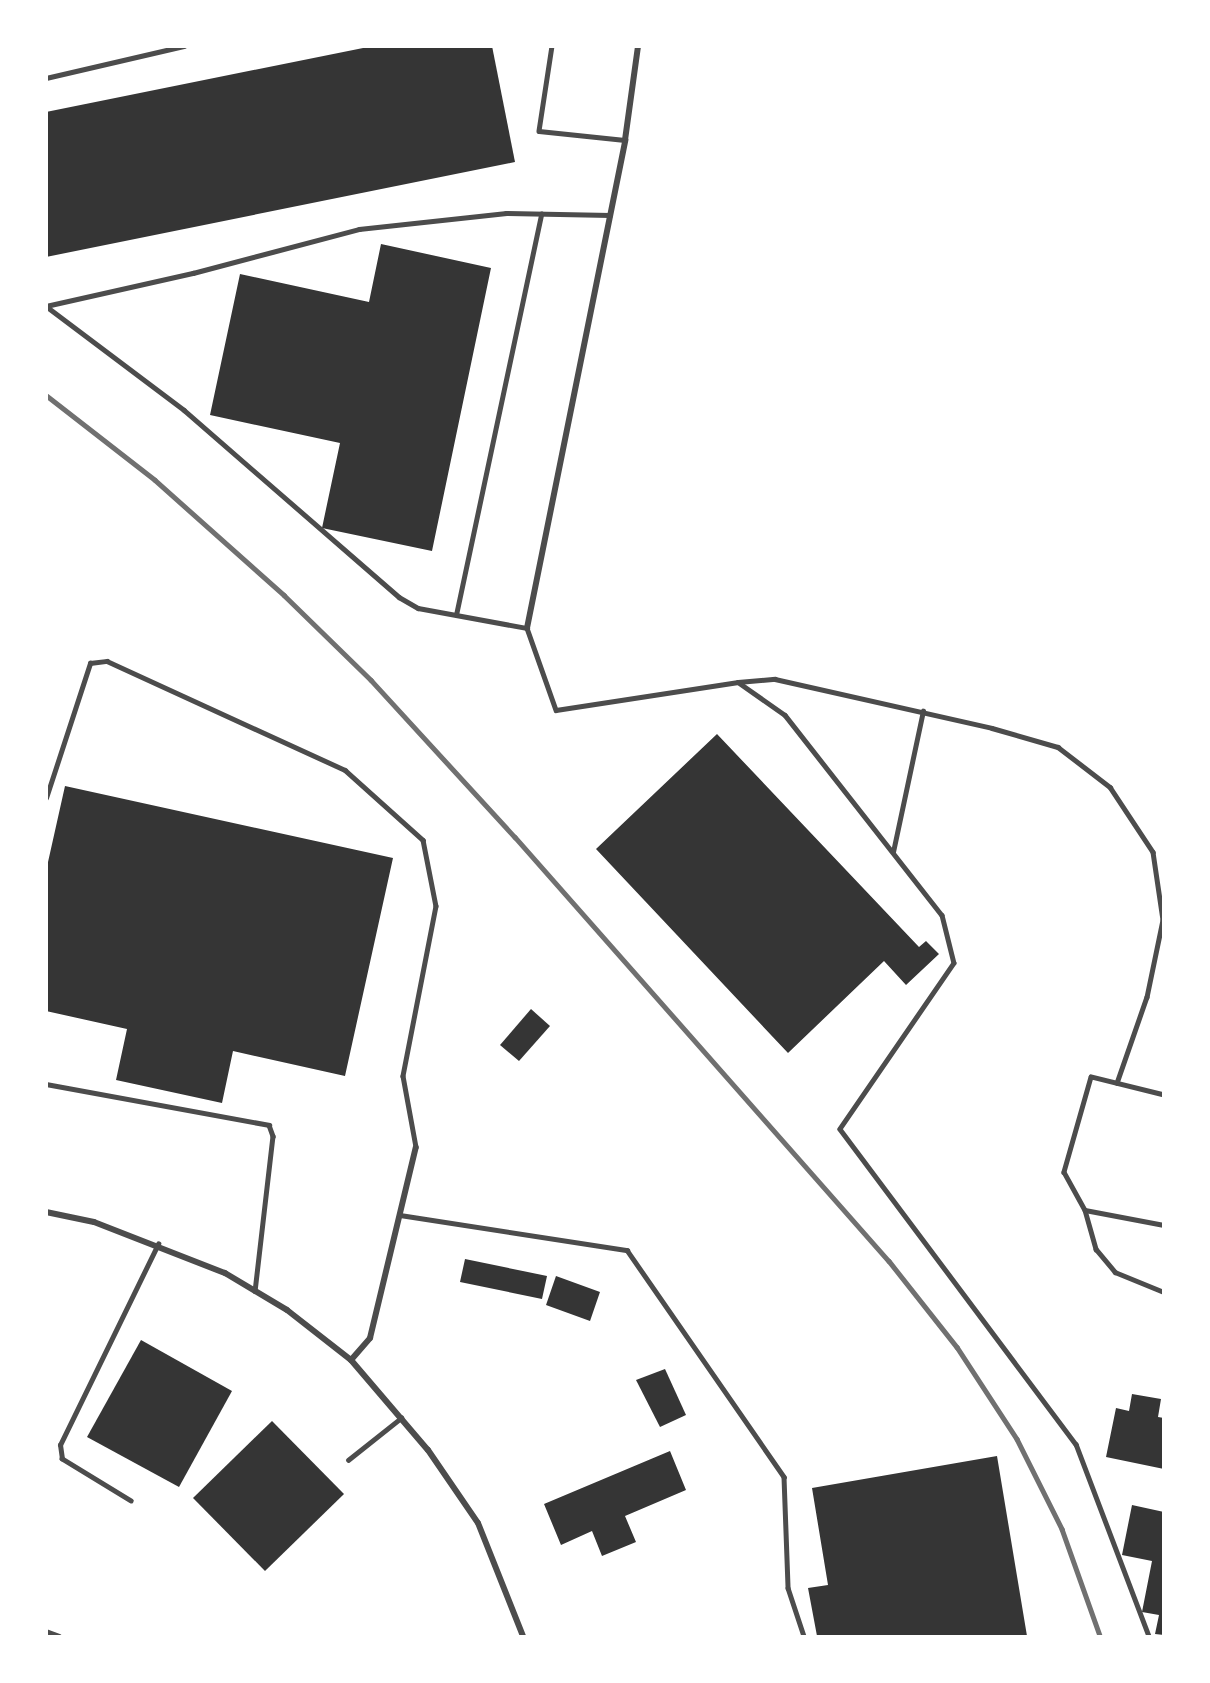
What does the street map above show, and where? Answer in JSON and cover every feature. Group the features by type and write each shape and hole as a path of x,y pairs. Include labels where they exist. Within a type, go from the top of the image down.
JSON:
{"street":[{"path":"527,628 625,140 638,46"},
{"path":"351,1360 370,1338 416,1147"},
{"path":"46,1212 94,1222 225,1273 287,1310 351,1360 401,1418 478,1523 523,1636"}],"lane":[{"path":"46,78 184,46"},
{"path":"552,46 539,130 625,140"},
{"path":"46,306 193,273 359,229 506,213 610,215"},
{"path":"456,615 541,214"},
{"path":"46,306 184,410 399,597 418,608 527,628 556,710 738,682 775,679 923,711 1058,747 1110,787 1153,852 1163,920 1147,997 1116,1083"},
{"path":"46,798 90,663 107,661 345,770 423,840 436,906 403,1076 416,1147"},
{"path":"738,682 785,716 942,915 954,963 840,1129 1076,1444 1149,1636"},
{"path":"893,852 923,711"},
{"path":"1164,1095 1091,1077 1064,1172 1085,1210 1096,1249 1115,1272 1164,1292"},
{"path":"46,1084 269,1125 273,1136 255,1291"},
{"path":"1085,1210 1164,1225"},
{"path":"400,1215 627,1250 784,1477 788,1588 804,1636"},
{"path":"131,1501 62,1459 60,1445 158,1245"},
{"path":"348,1460 401,1418"},
{"path":"46,1630 60,1636"}],"building":[{"path":"373,46 492,46 515,162 46,257 46,112"},
{"path":"381,244 491,268 432,551 322,528 340,443 210,415 240,274 369,302"},
{"path":"717,734 919,947 926,941 939,954 906,985 884,961 788,1053 596,849"},
{"path":"65,786 393,858 345,1076 233,1051 222,1103 116,1080 127,1029 46,1011 46,871"},
{"path":"531,1009 550,1026 519,1061 500,1045"},
{"path":"465,1259 547,1276 542,1299 460,1282"},
{"path":"556,1276 600,1292 590,1321 546,1305"},
{"path":"141,1340 232,1391 179,1487 87,1437"},
{"path":"665,1369 686,1415 660,1427 636,1380"},
{"path":"1132,1394 1161,1399 1158,1417 1164,1418 1164,1469 1106,1457 1116,1408 1129,1411"},
{"path":"272,1421 344,1494 265,1571 193,1498"},
{"path":"670,1451 686,1490 625,1516 636,1542 602,1556 592,1531 561,1545 544,1504"},
{"path":"997,1456 1027,1636 817,1636 808,1588 828,1585 812,1488"},
{"path":"1132,1505 1164,1512 1164,1635 1155,1634 1159,1615 1142,1612 1152,1561 1122,1555"}],"railway":[{"path":"46,395 155,480 284,595 371,680 515,837 889,1261 957,1347 1017,1439 1062,1529 1100,1636"}]}
